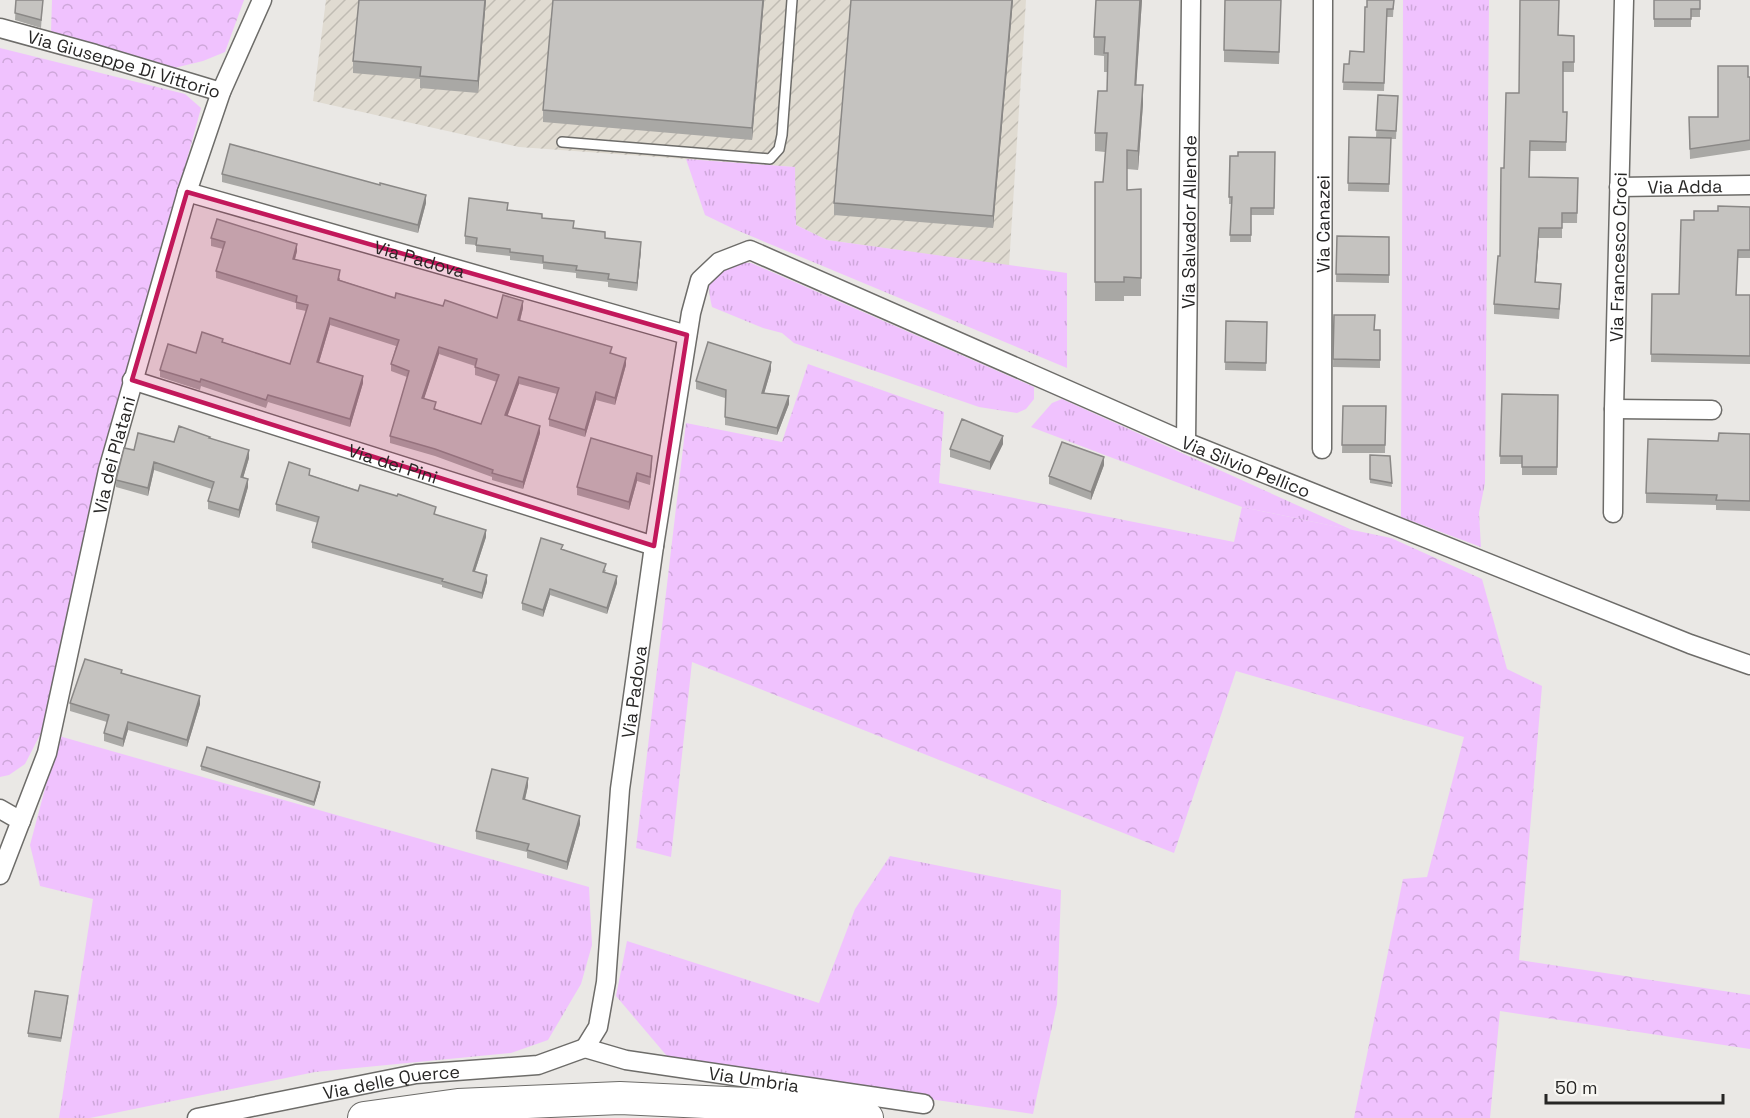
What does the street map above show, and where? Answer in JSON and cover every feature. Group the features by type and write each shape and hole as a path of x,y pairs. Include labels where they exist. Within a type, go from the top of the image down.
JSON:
{"highway":[{"path":"364,1118 458,1105 620,1098 769,1105 867,1118"}],"street":[{"name":"Via Giuseppe Di Vittorio","path":"0,28 221,92 262,0"},
{"name":"Via Salvador Allende","path":"1186,442 1191,0"},
{"name":"Via Canazei","path":"1322,449 1323,0"},
{"name":"Via Francesco Croci","path":"1613,513 1624,0"},
{"name":"Via dei Platani","path":"0,875 47,753 108,470 187,192 221,92"},
{"name":"Via Adda","path":"1619,187 1750,185"},
{"name":"Via Padova","path":"187,192 687,335"},
{"name":"Via Silvio Pellico","path":"750,250 1186,442 1690,644 1750,664"},
{"name":"Via Padova","path":"585,1048 598,1027 606,982 620,789 654,546 687,335 700,280 719,262 750,250"},
{"name":"Via dei Pini","path":"132,380 654,546"},
{"path":"1614,409 1712,410"},
{"path":"0,809 21,821"},
{"name":"Via Umbria","path":"585,1048 626,1060 924,1104"},
{"name":"Via delle Querce","path":"197,1118 416,1074 538,1065 585,1048"}],"lane":[{"path":"562,142 770,159 779,149 782,135 792,0"}],"highlighted area":[{"path":"187,192 687,335 654,546 132,380"}],"shaded area":[{"path":"326,0 1026,0 1009,266 827,240 796,225 794,167 519,147 313,101"}],"green space":[{"path":"52,0 244,0 225,52 203,61 170,69 51,32"},
{"path":"1403,0 1489,0 1485,483 1479,513 1481,547 1401,517"},
{"path":"0,48 185,94 201,108 100,479 45,725 25,764 9,775 0,777"},
{"path":"686,159 795,167 796,225 827,240 1067,273 1067,368 705,215"},
{"path":"734,262 751,263 1034,387 1034,399 1026,409 1017,413 979,407 794,343 782,333 763,328 712,307 710,284 715,276"},
{"path":"808,364 944,412 939,483 1234,542 1242,507 1391,538 1482,579 1507,669 1542,686 1519,960 1750,995 1750,1049 1500,1011 1490,1118 1354,1118 1403,879 1427,877 1464,737 1236,671 1174,853 692,662 671,857 636,848 686,423 782,442"},
{"path":"1062,399 1352,530 1242,507 1031,427 1052,403"},
{"path":"59,736 589,887 592,945 581,984 548,1040 511,1053 315,1072 90,1118 59,1118 93,899 40,886 30,845"},
{"path":"890,856 1061,890 1057,1004 1033,1114 672,1062 616,996 627,941 819,1003 855,909"}],"building":[{"path":"16,0 43,0 41,20 15,13"},
{"path":"359,0 485,0 478,81 420,76 421,67 353,61"},
{"path":"553,0 763,0 752,128 543,110"},
{"path":"851,0 1012,0 993,216 834,203"},
{"path":"1096,0 1140,0 1135,85 1143,85 1138,151 1127,150 1127,190 1141,189 1141,278 1124,277 1124,282 1095,282 1095,182 1103,182 1107,133 1095,133 1098,91 1107,91 1108,53 1104,53 1105,37 1094,37"},
{"path":"1225,0 1281,0 1279,52 1224,50"},
{"path":"1367,0 1394,0 1393,9 1387,9 1384,83 1343,82 1344,64 1349,64 1350,51 1364,52"},
{"path":"1520,0 1559,0 1558,35 1574,36 1574,62 1563,62 1563,112 1567,112 1566,142 1530,141 1529,177 1578,178 1577,213 1562,213 1562,228 1539,228 1535,282 1561,284 1559,309 1494,304 1498,256 1500,256 1501,168 1504,168 1506,93 1519,93"},
{"path":"1654,0 1700,0 1700,9 1691,9 1691,19 1654,19"},
{"path":"1718,66 1748,66 1750,140 1690,149 1689,117 1718,117"},
{"path":"1378,95 1398,96 1396,131 1376,130"},
{"path":"1349,137 1391,138 1389,184 1348,183"},
{"path":"230,144 380,185 380,183 426,195 418,225 222,174"},
{"path":"1238,152 1275,152 1274,208 1251,208 1251,235 1230,235 1232,197 1229,197 1230,156 1238,156"},
{"path":"469,198 508,203 507,210 542,214 542,218 574,221 573,228 605,232 605,238 641,242 637,283 608,279 609,274 576,270 577,266 543,262 543,256 476,245 477,238 465,236"},
{"path":"1718,206 1750,207 1750,250 1738,250 1736,295 1750,295 1750,356 1651,354 1652,294 1679,294 1681,220 1694,220 1694,211 1718,211"},
{"path":"217,219 297,244 293,259 340,270 338,280 395,298 396,293 443,306 445,300 497,318 503,295 523,301 518,320 612,347 610,353 626,358 615,398 596,392 585,430 549,419 559,388 519,377 505,415 540,426 523,482 492,473 493,470 435,449 390,436 409,371 391,364 399,340 330,318 317,362 363,376 350,419 268,395 266,400 201,379 200,382 160,370 168,344 196,353 202,332 223,339 222,342 290,364 308,305 296,302 297,296 216,271 225,242 211,238","holes":["439,347 477,359 475,367 499,375 481,424 434,409 436,402 422,398"]},
{"path":"1337,236 1389,237 1389,275 1336,274"},
{"path":"1334,315 1375,315 1374,330 1380,330 1380,360 1333,359"},
{"path":"1226,321 1267,322 1266,363 1225,362"},
{"path":"708,342 771,362 762,393 789,396 777,428 725,417 726,390 696,381"},
{"path":"1502,394 1558,395 1557,467 1522,467 1522,456 1500,456"},
{"path":"1343,406 1386,406 1385,445 1342,445"},
{"path":"962,419 1003,436 990,462 950,449"},
{"path":"179,426 249,450 241,477 248,479 239,510 208,501 214,482 154,462 148,488 116,480 124,448 134,450 138,433 174,442"},
{"path":"1719,433 1750,434 1750,501 1716,500 1717,495 1646,493 1648,439 1718,441"},
{"path":"591,438 652,456 650,477 637,473 629,502 577,487"},
{"path":"1062,442 1104,457 1091,492 1049,476"},
{"path":"1370,455 1390,456 1392,483 1370,479"},
{"path":"289,462 310,469 309,475 358,491 360,485 397,496 398,494 436,507 434,514 486,530 473,571 487,575 482,593 442,581 443,579 312,542 319,517 276,504"},
{"path":"541,538 563,545 561,549 606,564 603,572 617,576 607,608 550,589 543,610 522,603"},
{"path":"85,659 122,670 121,673 200,696 187,740 128,722 123,739 104,733 109,715 70,703"},
{"path":"207,747 320,782 314,802 201,766"},
{"path":"492,769 528,778 523,799 580,816 567,862 527,850 529,844 476,831"},
{"path":"35,991 68,996 61,1038 28,1033"}]}
